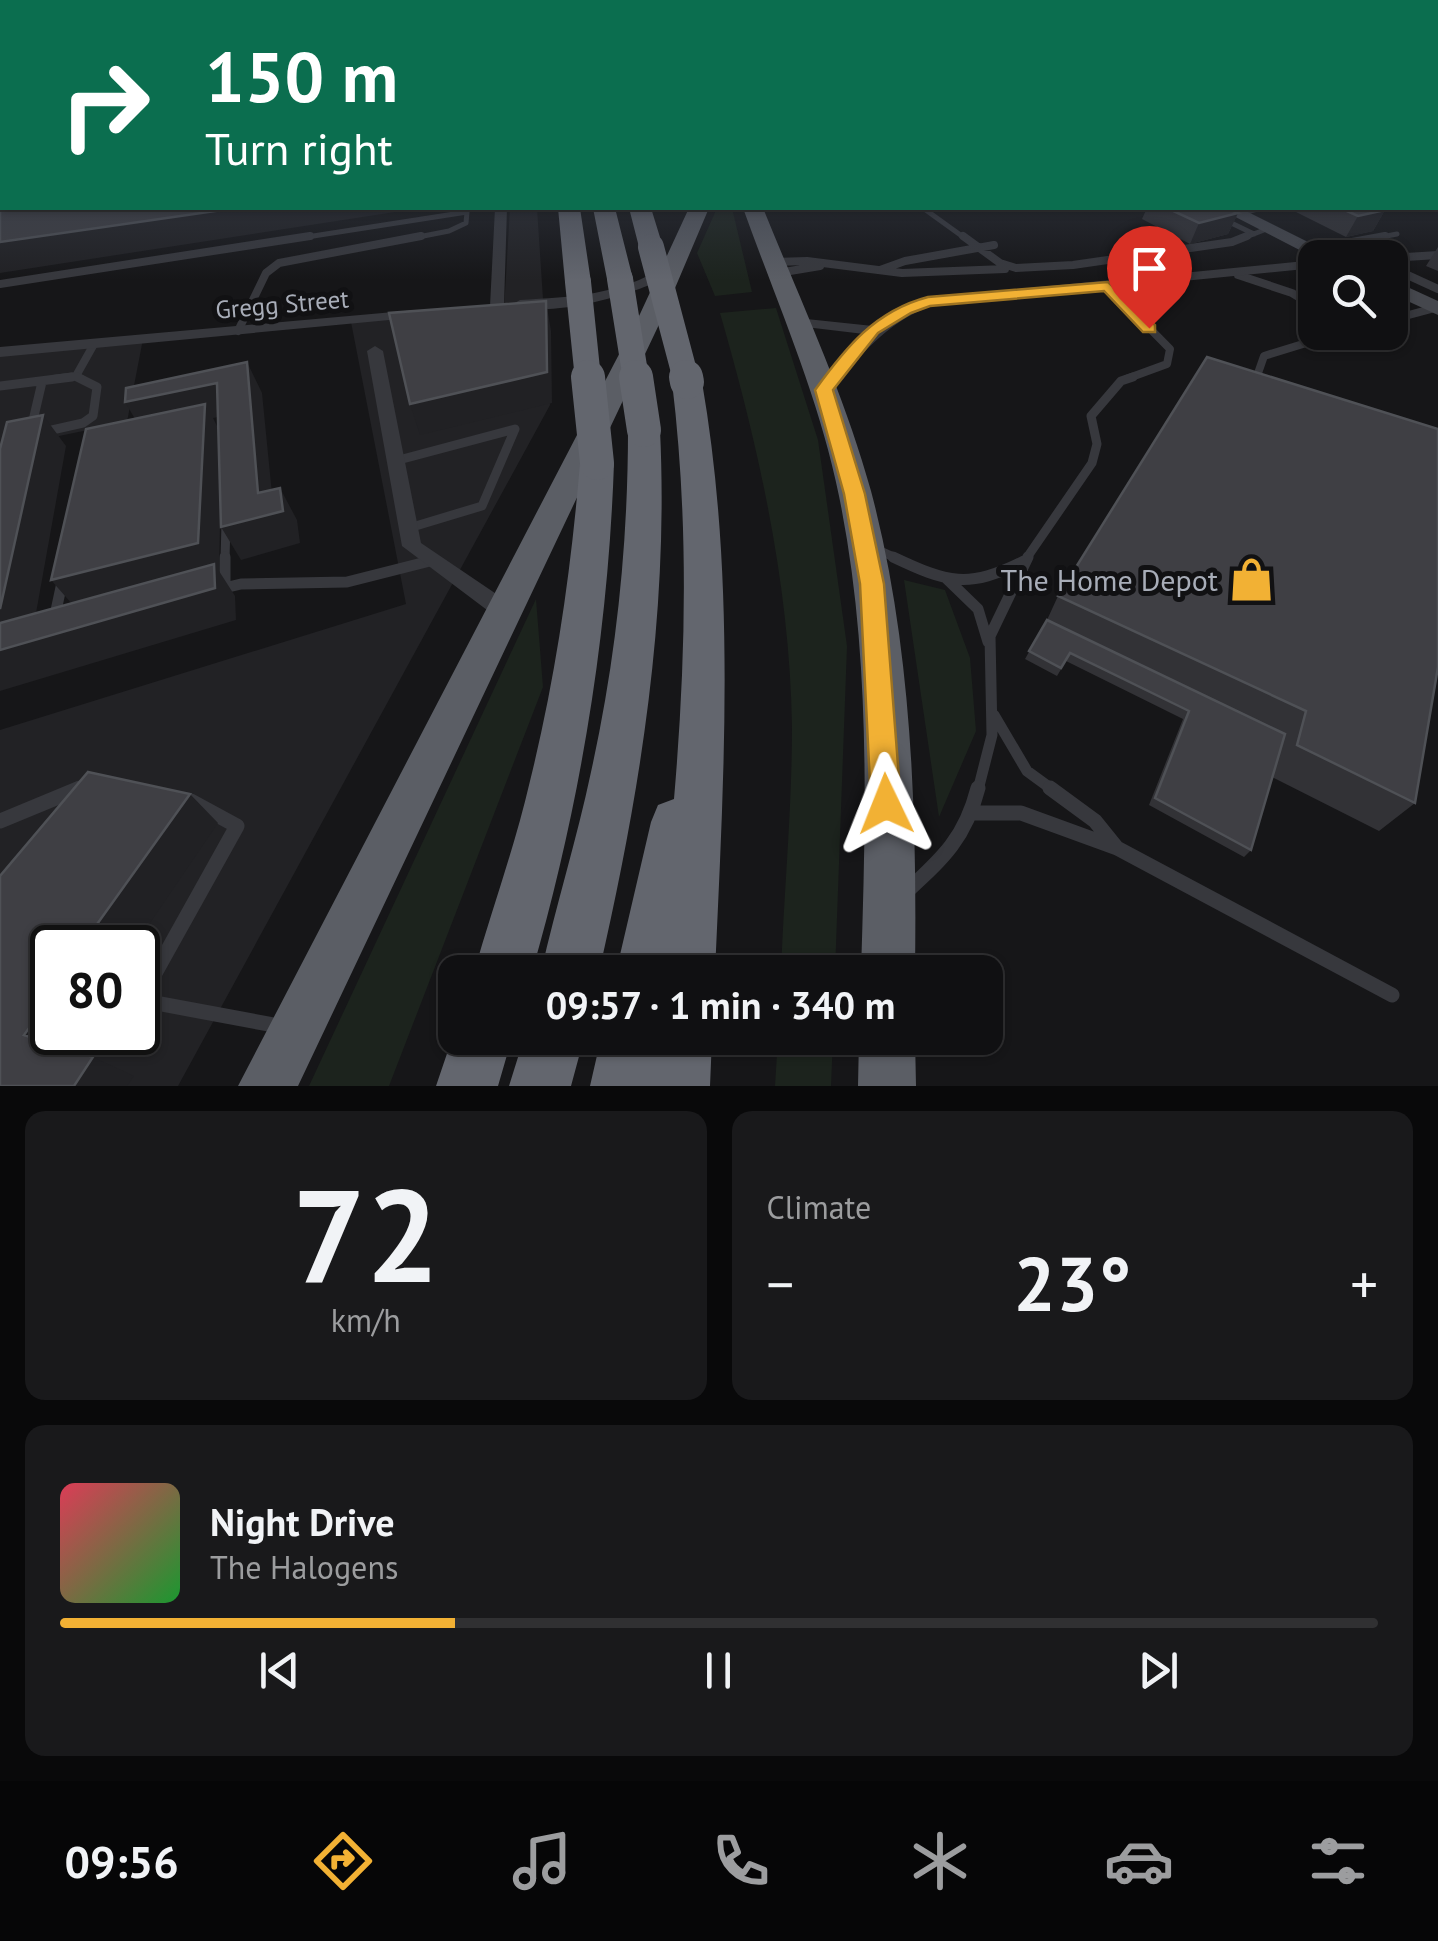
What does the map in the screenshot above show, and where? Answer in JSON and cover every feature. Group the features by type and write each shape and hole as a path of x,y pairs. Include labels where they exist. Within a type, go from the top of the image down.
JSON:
{"highway":[{"path":"508,955 570,716 593,564 597,463 574,292 569,210"},
{"path":"574,955 620,761 634,671 646,532 644,430 620,278 604,210"},
{"path":"641,210 687,382 704,493 704,692 687,955"},
{"path":"267,1086 644,330 698,210"},
{"path":"754,210 824,390 854,494 872,584 881,700 888,955"},
{"path":"649,955 704,692"},
{"path":"467,1086 477,1055"},
{"path":"540,1086 549,1055"},
{"path":"621,1086 627,1055"},
{"path":"680,1086 681,1055"},
{"path":"887,1055 887,1086"}],"main road":[{"path":"1230,210 1262,231 1298,247"}],"street":[{"path":"500,210 489,307 574,292 627,294 650,285 672,267"},
{"path":"824,390 872,330 906,309 928,302 1238,275 1298,262"},
{"path":"574,292 632,316 644,330"},
{"name":"Gregg Street","path":"0,352 428,313"},
{"path":"798,322 872,330"},
{"path":"375,351 412,546 503,610"}],"lane":[{"path":"0,284 468,210 466,223 436,234 279,263 266,273 238,331"},
{"path":"927,210 1000,263 1016,268"},
{"path":"1230,210 1212,211 1262,231"},
{"path":"776,267 825,264 874,272 1072,265 1232,242 1262,231"},
{"path":"1377,240 1397,234"},
{"path":"874,272 905,261 994,244"},
{"path":"1408,257 1438,255"},
{"path":"1238,275 1298,296"},
{"path":"888,905 929,875 952,850 972,812 992,735 990,636 1024,560 1092,462 1097,444 1092,416 1120,381 1168,364 1170,349 1108,286"},
{"path":"1408,288 1425,309"},
{"path":"76,376 94,344"},
{"path":"1252,386 1264,356 1298,346"},
{"path":"0,386 76,376 97,386 93,416 83,423 15,438"},
{"path":"30,435 42,382"},
{"path":"396,462 515,428 482,506 408,528"},
{"path":"225,588 226,518"},
{"path":"864,544 943,576 983,580 1024,560"},
{"path":"67,559 51,632 70,628"},
{"path":"206,593 240,584 346,582 430,560"},
{"path":"943,576 978,609 990,648"},
{"path":"992,710 1027,771 1094,822 1116,848"},
{"path":"0,821 94,782"},
{"path":"176,798 193,802 237,826 140,1000 295,1029"},
{"path":"972,812 1020,812 1116,848 1392,996"}],"shaded area":[{"path":"510,210 537,210 550,405 178,1086 0,1086 0,730 406,604 351,322 504,310"},
{"path":"716,210 732,210 752,292 715,296 697,253"},
{"path":"776,308 818,440 847,646 836,955 782,955 792,758 785,622 770,518 720,313"},
{"path":"143,339 127,422 25,443 0,524 0,349"},
{"path":"904,580 945,590 970,658 976,731 939,817"},
{"path":"536,599 543,687 389,1086 309,1086"},
{"path":"777,1055 832,1055 831,1086 775,1086"}],"building":[{"path":"0,210 222,210 0,242"},
{"path":"1171,210 1238,213 1199,223"},
{"path":"1344,210 1385,210 1358,216"},
{"path":"546,301 547,372 410,404 389,313"},
{"name":"The Home Depot","path":"1207,357 1438,429 1438,667 1415,803 1297,745 1306,711 1058,596"},
{"path":"247,362 258,493 280,488 283,511 221,527 217,383 125,402 126,388"},
{"path":"205,404 198,543 51,580 86,429"},
{"path":"43,415 0,609 0,449 7,422"},
{"path":"214,564 215,588 0,650 0,623"},
{"path":"1047,620 1285,734 1251,850 1155,798 1189,711 1070,653 1061,668 1029,651"},
{"path":"88,772 190,794 96,925 30,925 30,1027 24,1035 30,1037 30,1055 93,1057 74,1086 0,1086 0,876"}],"place":[{"name":"The Home Depot","path":"1251,579"}],"route":[{"path":"886,804 872,584 854,494 824,390 872,330 906,309 928,302 1108,286 1149,328"}]}
